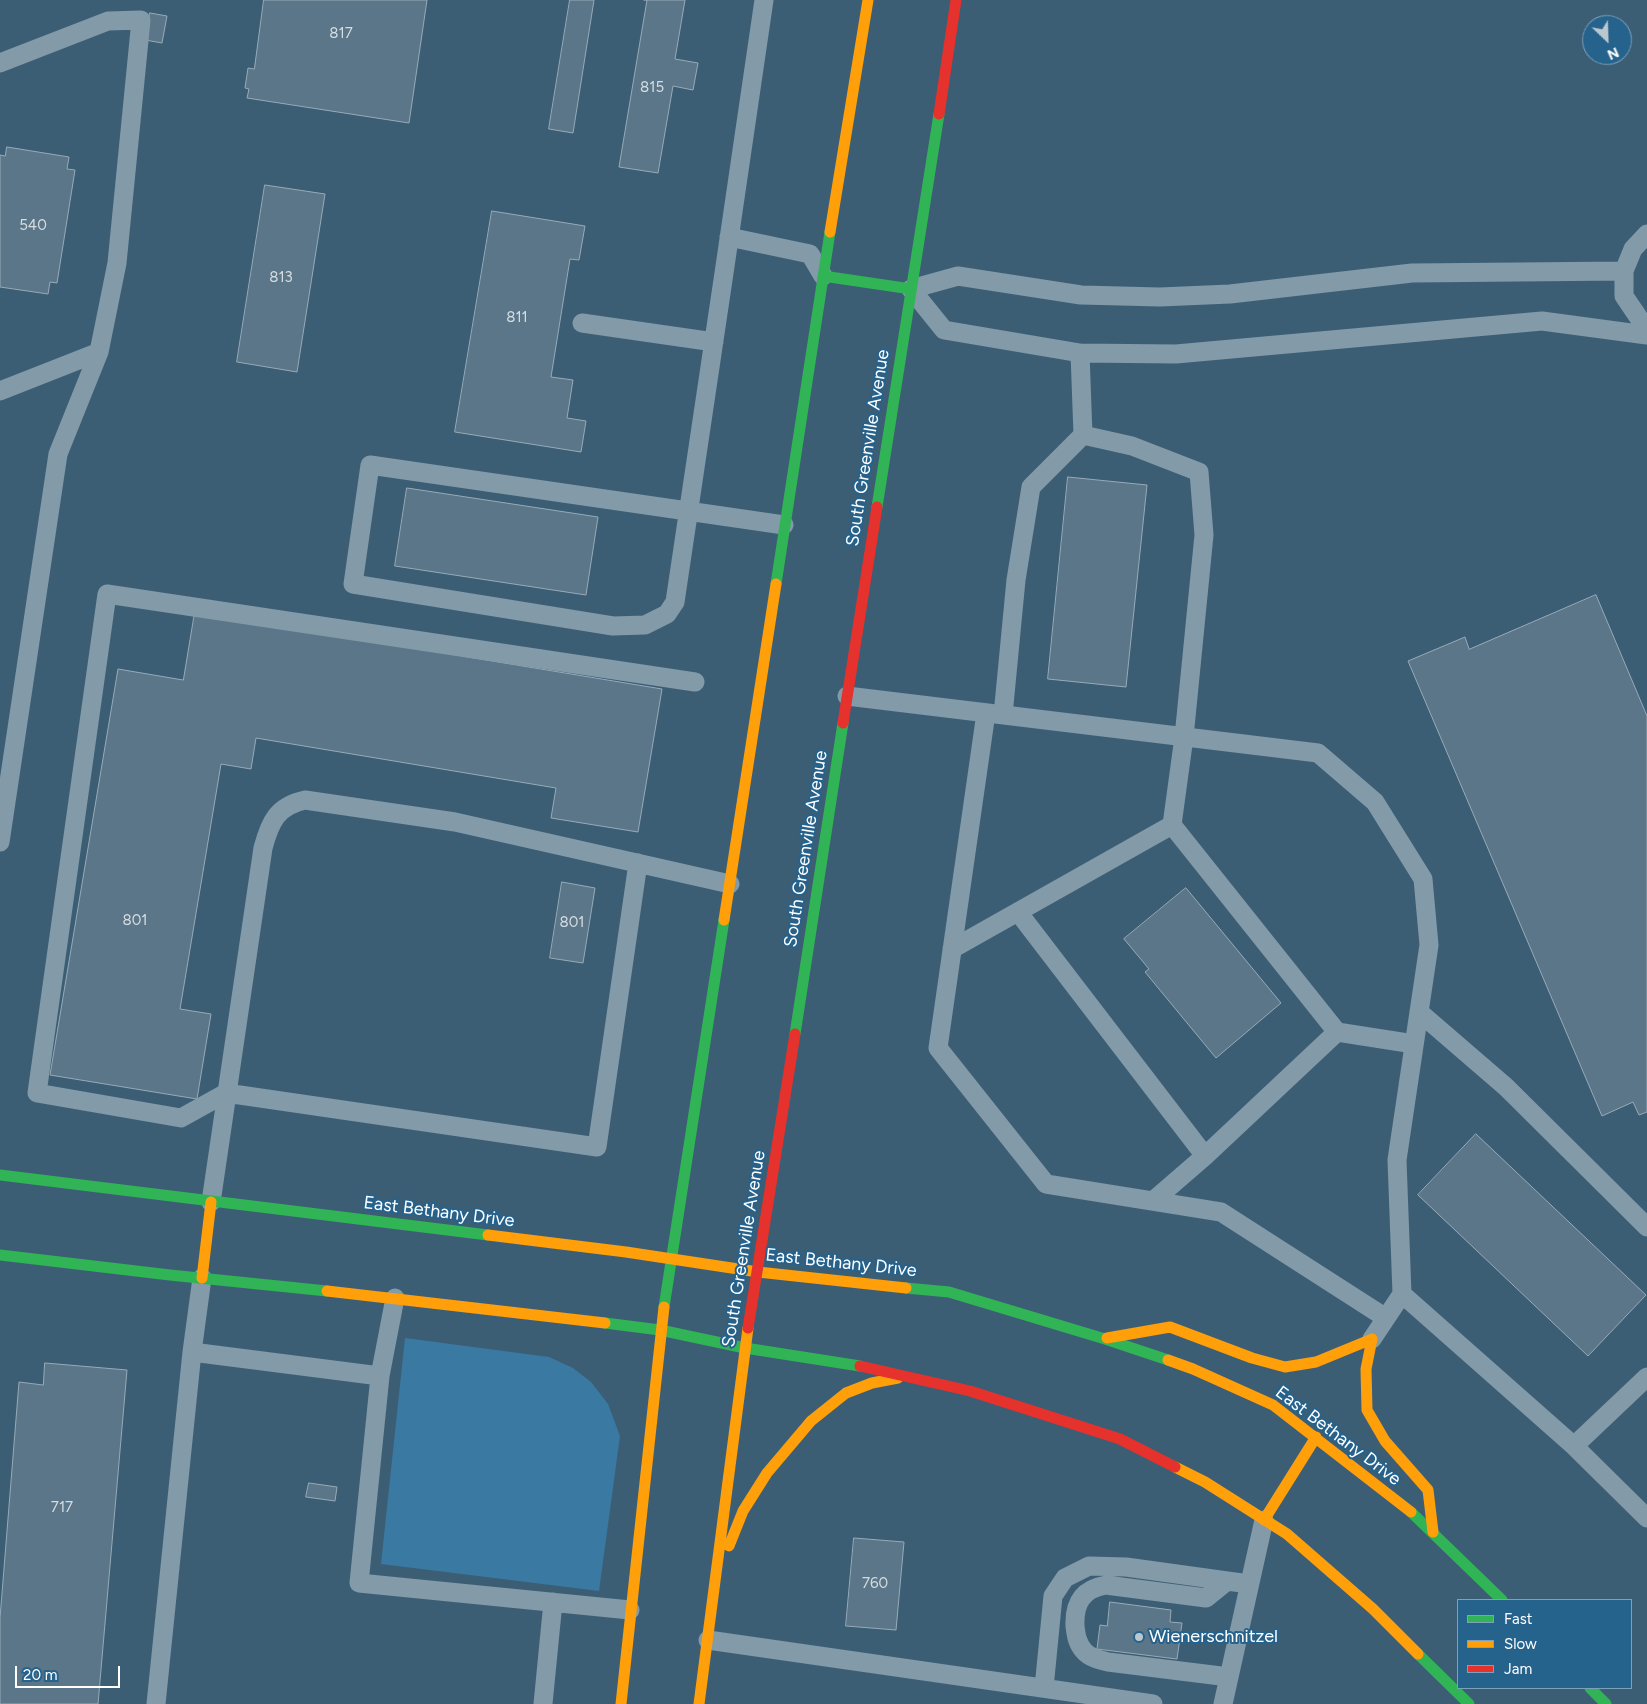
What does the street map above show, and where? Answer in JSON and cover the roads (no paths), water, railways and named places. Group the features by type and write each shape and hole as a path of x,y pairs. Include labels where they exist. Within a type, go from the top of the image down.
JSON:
{"main road":[{"path":"621,1704 660,1330 784,525 868,0"},
{"name":"South Greenville Avenue","path":"699,1704 745,1348 956,0"},
{"path":"823,276 912,289"},
{"name":"East Bethany Drive","path":"0,1175 672,1258 758,1272 949,1292 1105,1339 1193,1369 1273,1405 1403,1505 1501,1599"},
{"path":"202,1278 211,1202"},
{"path":"0,1255 395,1298 660,1330 745,1348 856,1365 970,1391 1120,1439 1205,1482 1287,1534 1373,1609 1469,1704"},
{"path":"1105,1339 1170,1326 1252,1358 1285,1366 1316,1362 1372,1339"},
{"path":"1372,1339 1366,1368 1366,1410 1385,1441 1428,1490 1433,1532"},
{"path":"713,1590 743,1511 767,1473 809,1424 846,1393 872,1383 907,1377"},
{"path":"1264,1520 1316,1437"},
{"path":"1591,1689 1606,1704"}],"lane":[{"path":"764,0 729,237 714,342 689,511 676,602 667,614 645,625 612,626 353,584 370,465 689,511 784,525"},
{"path":"0,63 108,21 141,20 117,263 99,352 58,454 0,842"},
{"path":"1647,234 1633,248 1624,271 1624,296 1647,330"},
{"path":"729,237 810,254 823,276"},
{"path":"1624,271 1412,272 1230,294 1160,297 1081,295 958,276 912,289 944,330 1080,353 1176,354 1542,321 1647,335"},
{"path":"582,323 714,342"},
{"path":"0,391 99,352"},
{"path":"1080,353 1084,435 1031,487 995,714 952,949 938,1048 1046,1184 1221,1212 1386,1318"},
{"path":"1084,435 1132,446 1199,472 1204,535 1184,738 1172,825 1337,1032 1414,1044"},
{"path":"638,863 597,1147 226,1093 181,1118 37,1093 108,594 695,682"},
{"path":"847,696 1318,753 1375,802 1423,879 1430,945 1396,1160 1402,1294 1372,1339"},
{"path":"211,1202 263,848 268,828 276,816 292,803 305,800 455,822 730,884"},
{"path":"952,949 1172,825"},
{"path":"1018,912 1205,1156"},
{"path":"1419,1012 1506,1087 1647,1227"},
{"path":"1153,1201 1205,1156 1337,1032"},
{"path":"156,1704 192,1352 202,1278"},
{"path":"1402,1294 1574,1446 1647,1518"},
{"path":"395,1298 380,1376 359,1583 630,1610"},
{"path":"192,1352 380,1376"},
{"path":"1574,1446 1647,1377"},
{"path":"1223,1704 1264,1520"},
{"path":"1044,1688 1053,1596 1065,1578 1089,1566 1126,1567 1250,1584"},
{"path":"1227,1580 1206,1598 1106,1585 1093,1587 1081,1598 1074,1612 1076,1639 1084,1651 1094,1658 1108,1662 1229,1677"},
{"path":"543,1704 553,1602"},
{"path":"708,1640 1153,1704"}],"place":[{"name":"Wienerschnitzel","path":"1139,1637"}]}
